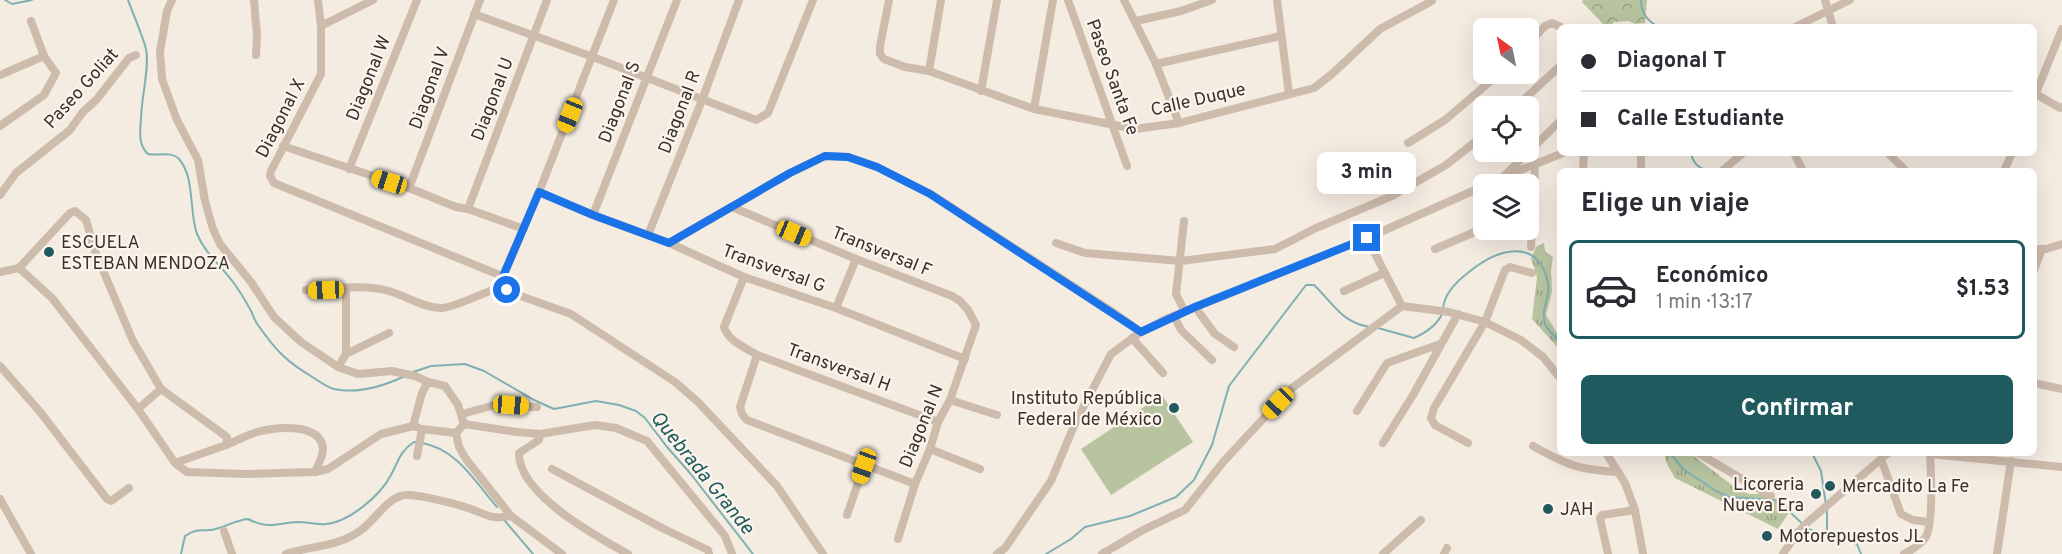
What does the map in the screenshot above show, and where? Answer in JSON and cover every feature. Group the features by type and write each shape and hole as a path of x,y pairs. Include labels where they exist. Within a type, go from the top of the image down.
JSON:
{"street":[{"path":"172,0 167,11 160,52 162,79 177,120 198,160 205,201 220,244 274,317 301,342 338,367 358,374 392,371 434,382 447,388 462,414 464,424"},
{"path":"254,0 256,55"},
{"name":"Diagonal X","path":"318,0 321,26 321,74 271,171 271,179 274,183 502,276"},
{"path":"321,26 372,0"},
{"name":"Diagonal W","path":"349,169 417,0"},
{"name":"Diagonal V","path":"409,188 480,0"},
{"name":"Diagonal U","path":"468,209 547,0"},
{"path":"498,288 539,192 614,0"},
{"name":"Diagonal S","path":"593,215 677,0"},
{"name":"Diagonal R","path":"648,235 739,0"},
{"path":"474,14 756,120 768,113 813,0"},
{"name":"Calle Duque","path":"889,0 880,46 880,54 884,59 905,67 929,71 1034,109 1136,129 1179,123 1314,88 1380,29 1432,1"},
{"path":"929,71 941,0"},
{"path":"981,90 997,0"},
{"path":"1034,109 1053,0"},
{"name":"Paseo Santa Fe","path":"1068,0 1114,124 1127,166"},
{"path":"1124,0 1156,64 1179,123"},
{"path":"1136,21 1181,11 1212,0"},
{"path":"1276,0 1289,94"},
{"path":"1825,0 1832,24"},
{"path":"1801,24 1850,0"},
{"path":"0,126 44,95 56,73 44,56 31,21"},
{"path":"1539,32 1552,23 1557,25"},
{"path":"2037,91 2062,29"},
{"path":"1156,64 1281,36"},
{"name":"Paseo Goliat","path":"0,195 16,173 70,130 129,58 136,55"},
{"path":"0,75 44,56"},
{"path":"1528,96 1557,69"},
{"path":"1408,143 1445,120 1487,84"},
{"path":"2037,97 2061,109"},
{"path":"1505,174 1557,124"},
{"path":"1056,243 1085,253 1181,261 1275,249 1316,228 1392,196 1446,165 1473,144"},
{"path":"283,146 524,229"},
{"path":"669,243 790,173 825,156 848,157 877,167 930,194 1141,332"},
{"path":"1510,174 1557,156"},
{"path":"1724,168 1739,156"},
{"path":"1891,156 1903,168"},
{"path":"1534,174 1535,165"},
{"path":"997,554 1005,548 1051,481 1076,421 1110,354 1141,332 1174,316 1367,238 1473,190"},
{"name":"Transversal G","path":"539,192 669,243 744,277 836,308 965,359"},
{"name":"Transversal F","path":"732,207 952,296 968,310 976,325"},
{"path":"0,272 19,268 56,226 75,212 86,220 96,254 133,340 161,389 227,437 226,445"},
{"path":"1184,221 1176,294 1185,312"},
{"path":"1436,249 1473,233"},
{"path":"1367,238 1402,306"},
{"path":"1531,240 1531,247"},
{"path":"2038,249 2062,244"},
{"path":"836,308 856,259"},
{"path":"1468,443 1435,425 1431,418 1434,408 1485,322 1505,270 1510,267 1533,273"},
{"path":"19,268 52,298 138,409 175,463 187,472 245,474 315,472 328,469 381,434 456,433 464,424"},
{"path":"1344,291 1384,273"},
{"name":"Transversal H","path":"744,277 724,327 731,339 757,355 938,422"},
{"path":"306,290 372,288 388,291 428,306 442,308 453,306 498,288 571,314 675,382 698,402 777,486 824,554"},
{"path":"338,367 346,354 346,289"},
{"path":"1102,554 1143,530 1185,510 1238,446 1292,388 1402,306 1449,312 1485,322 1521,340 1542,357 1557,374"},
{"path":"1195,307 1215,334 1234,347"},
{"path":"1383,443 1413,395 1458,314"},
{"path":"1174,316 1181,330 1212,360"},
{"name":"Diagonal N","path":"898,539 915,484 930,449 938,422 950,400 976,325"},
{"path":"346,354 389,333"},
{"path":"1132,338 1162,373"},
{"path":"1357,411 1387,363 1440,344"},
{"path":"757,355 740,407 741,414 754,423 915,484"},
{"path":"0,366 41,413 107,500 115,500 129,488"},
{"path":"417,456 422,393 428,382"},
{"path":"2037,384 2062,389"},
{"path":"138,409 161,389"},
{"path":"950,400 997,415"},
{"path":"462,414 495,405 537,407"},
{"path":"464,424 540,434 595,425 616,428 647,441 725,536 732,554"},
{"path":"175,463 259,432 303,429 311,431 321,440 323,448 315,472"},
{"path":"456,433 459,447 466,459 511,516 562,554"},
{"path":"540,434 539,440 519,453 519,464 527,480 553,505 586,531 628,554"},
{"path":"1533,446 1575,467 1590,471 1618,472"},
{"path":"930,449 980,469"},
{"path":"1608,456 1625,483 1635,510 1642,554"},
{"path":"1703,456 1771,496"},
{"path":"1777,554 1794,532 1884,456 1901,514 1913,520 1929,522"},
{"path":"1907,553 1918,546 1927,535 1931,492 1930,456"},
{"path":"1953,456 2062,467"},
{"path":"1997,554 2011,461"},
{"path":"847,515 864,466"},
{"path":"552,469 662,528 700,545 708,550 709,554"},
{"path":"286,554 339,542 362,530 382,512 389,501 404,495 470,509 492,518 511,516"},
{"path":"0,499 31,554"},
{"path":"1608,554 1600,518 1602,515 1635,510"},
{"path":"1383,554 1421,520"},
{"path":"224,531 232,554"},
{"path":"1783,554 1794,532"}],"green space":[{"path":"1583,0 1647,0 1645,23 1635,24 1629,21 1603,24 1582,2"},
{"path":"1544,243 1545,251 1553,257 1552,292 1546,315 1557,333 1557,347 1532,319 1537,277 1531,258 1537,246"},
{"path":"1162,395 1193,442 1111,495 1081,449"},
{"path":"1665,456 1694,456 1737,489 1749,494 1761,494 1792,508 1778,529 1675,478"}],"waterway":[{"name":"Quebrada Grande","path":"5,0 12,4 32,0"},
{"name":"Quebrada Grande","path":"128,0 147,56 140,128 143,146 148,154 168,154 179,159 184,166 190,185 193,216 200,241 237,288 264,334 289,361 334,389 371,388 405,376"},
{"path":"1641,0 1645,16 1654,24"},
{"path":"1692,156 1697,165 1702,168"},
{"name":"Quebrada Grande","path":"1443,309 1452,288 1480,264 1504,253 1515,251 1526,253 1535,258 1543,268 1549,288 1544,313 1545,324 1557,339"},
{"name":"Quebrada Grande","path":"1046,554 1071,539 1085,527 1130,516 1176,497 1194,480 1212,445 1229,386 1306,285 1314,285 1338,311 1351,321 1369,327"},
{"name":"Quebrada Grande","path":"1378,328 1414,338 1430,328 1442,314"},
{"name":"Quebrada Grande","path":"413,372 431,366 465,364 484,371 554,409 596,401 636,411 645,418 753,554"},
{"path":"181,554 185,536 190,533 199,530 214,530 237,521 248,519 273,525 298,522 326,524 344,518 372,499 386,483 402,453 409,445 416,442"},
{"path":"422,443 434,446 455,459 497,507"},
{"name":"Quebrada Grande","path":"1672,456 1683,469 1716,491 1729,497 1777,500 1807,528 1857,544 1861,554"},
{"path":"1814,456 1821,471 1826,505"},
{"path":"1827,510 1827,533"},
{"path":"505,521 533,554"}],"place":[{"name":"ESCUELA ESTEBAN MENDOZA","path":"49,252"},
{"name":"Instituto República Federal de México","path":"1174,408"},
{"name":"Mercadito La Fe","path":"1830,486"},
{"name":"Licoreria Nueva Era","path":"1816,494"},
{"name":"JAH","path":"1548,509"},
{"name":"Motorepuestos JL","path":"1767,536"}],"route":[{"path":"507,290 498,288 539,192 669,243 790,173 825,156 848,157 877,167 930,194 1141,332 1166,319 1367,238"}]}
